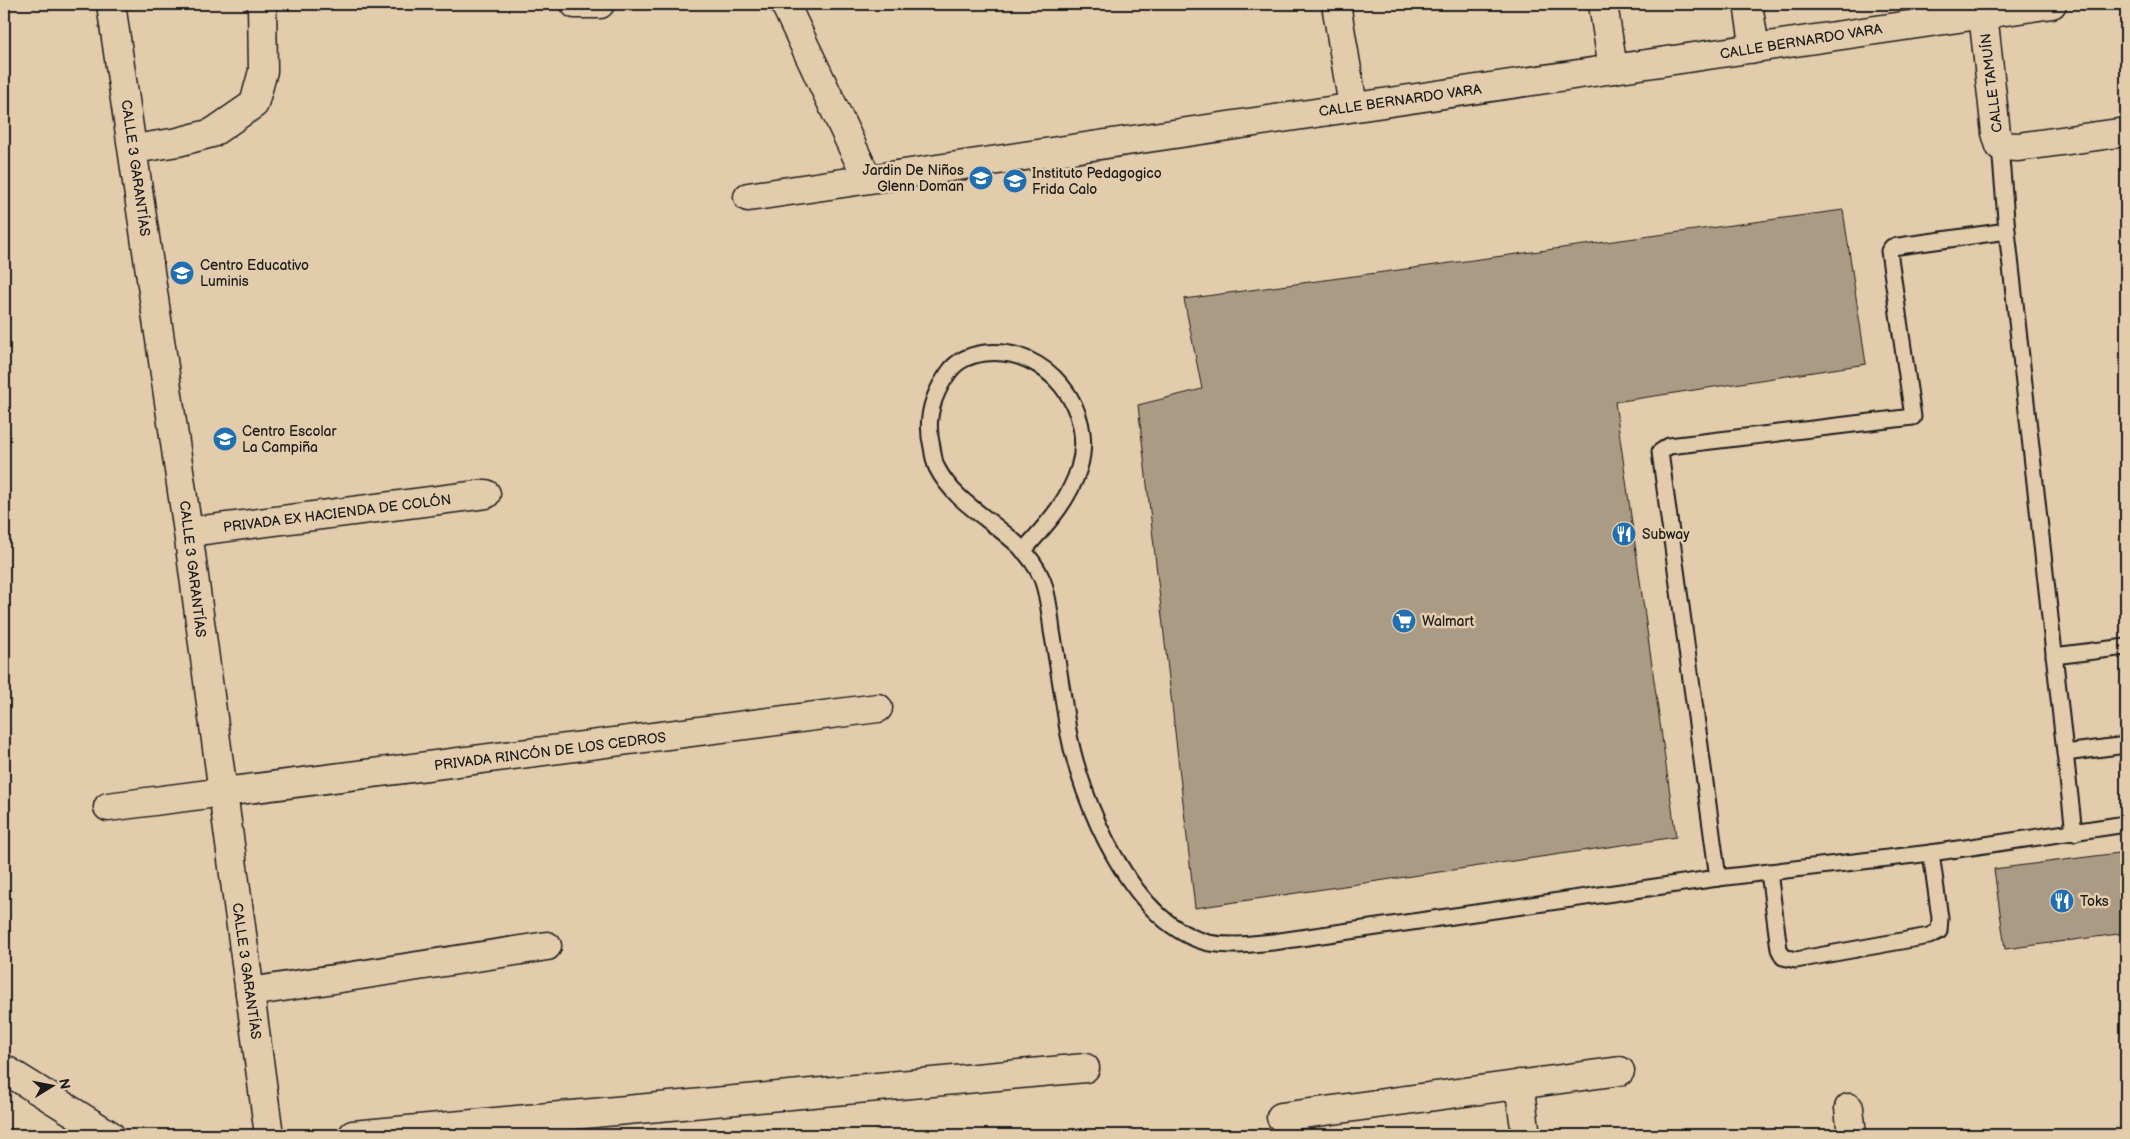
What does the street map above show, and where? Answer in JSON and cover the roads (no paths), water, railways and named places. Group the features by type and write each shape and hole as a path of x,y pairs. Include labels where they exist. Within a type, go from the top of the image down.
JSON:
{"street":[{"name":"CALLE 3 GARANTÍAS","path":"111,4 134,149 188,532 269,1135"},
{"path":"134,149 178,142 212,133 254,104 263,71 262,4"},
{"path":"575,4 600,4"},
{"path":"786,4 867,178"},
{"path":"1336,4 1353,106"},
{"path":"1603,4 1613,69"},
{"path":"1748,4 1755,49"},
{"name":"CALLE BERNARDO VARA","path":"748,197 1353,106 1755,49 1983,8 2052,4"},
{"name":"CALLE TAMUÍN","path":"1983,8 1996,133 2000,146 2018,147 2126,132"},
{"name":"PRIVADA EX HACIENDA DE COLÓN","path":"188,532 486,494"},
{"name":"PRIVADA RINCÓN DE LOS CEDROS","path":"108,807 878,708"},
{"path":"250,992 547,946"},
{"path":"353,1135 1085,1068"},
{"path":"4,1069 110,1135"},
{"path":"1280,1117 1620,1070"},
{"path":"1519,1084 1526,1135"},
{"path":"1849,1108 1852,1135"}],"lane":[{"path":"2000,146 2007,231 2074,833"},
{"path":"1718,878 1660,452 1669,446 1913,416 1889,251 1892,247 2007,231"},
{"path":"1023,551 1057,512 1072,489 1080,465 1084,436 1068,392 1051,374 1026,357 1002,351 976,354 962,359 950,370 938,388 930,410 929,436 937,467 957,496 1023,551 1036,565 1043,582 1069,735 1087,796 1115,859 1140,897 1187,934 1209,942 1236,945 1273,942 1718,878 1931,853 2126,824"},
{"path":"2054,656 2126,647"},
{"path":"2065,753 2126,745"},
{"path":"1769,872 1779,949 1783,957 1796,960 1929,936 1939,931 1940,918 1931,853"}],"place":[{"name":"Jardin De Niños Glenn Doman","path":"981,178"},
{"name":"Instituto Pedagogico Frida Calo","path":"1015,181"},
{"name":"Centro Educativo Luminis","path":"182,273"},
{"name":"Centro Escolar La Campiña","path":"225,439"},
{"name":"Subway","path":"1624,534"},
{"name":"Walmart","path":"1404,621"},
{"name":"Toks","path":"2062,901"}]}
